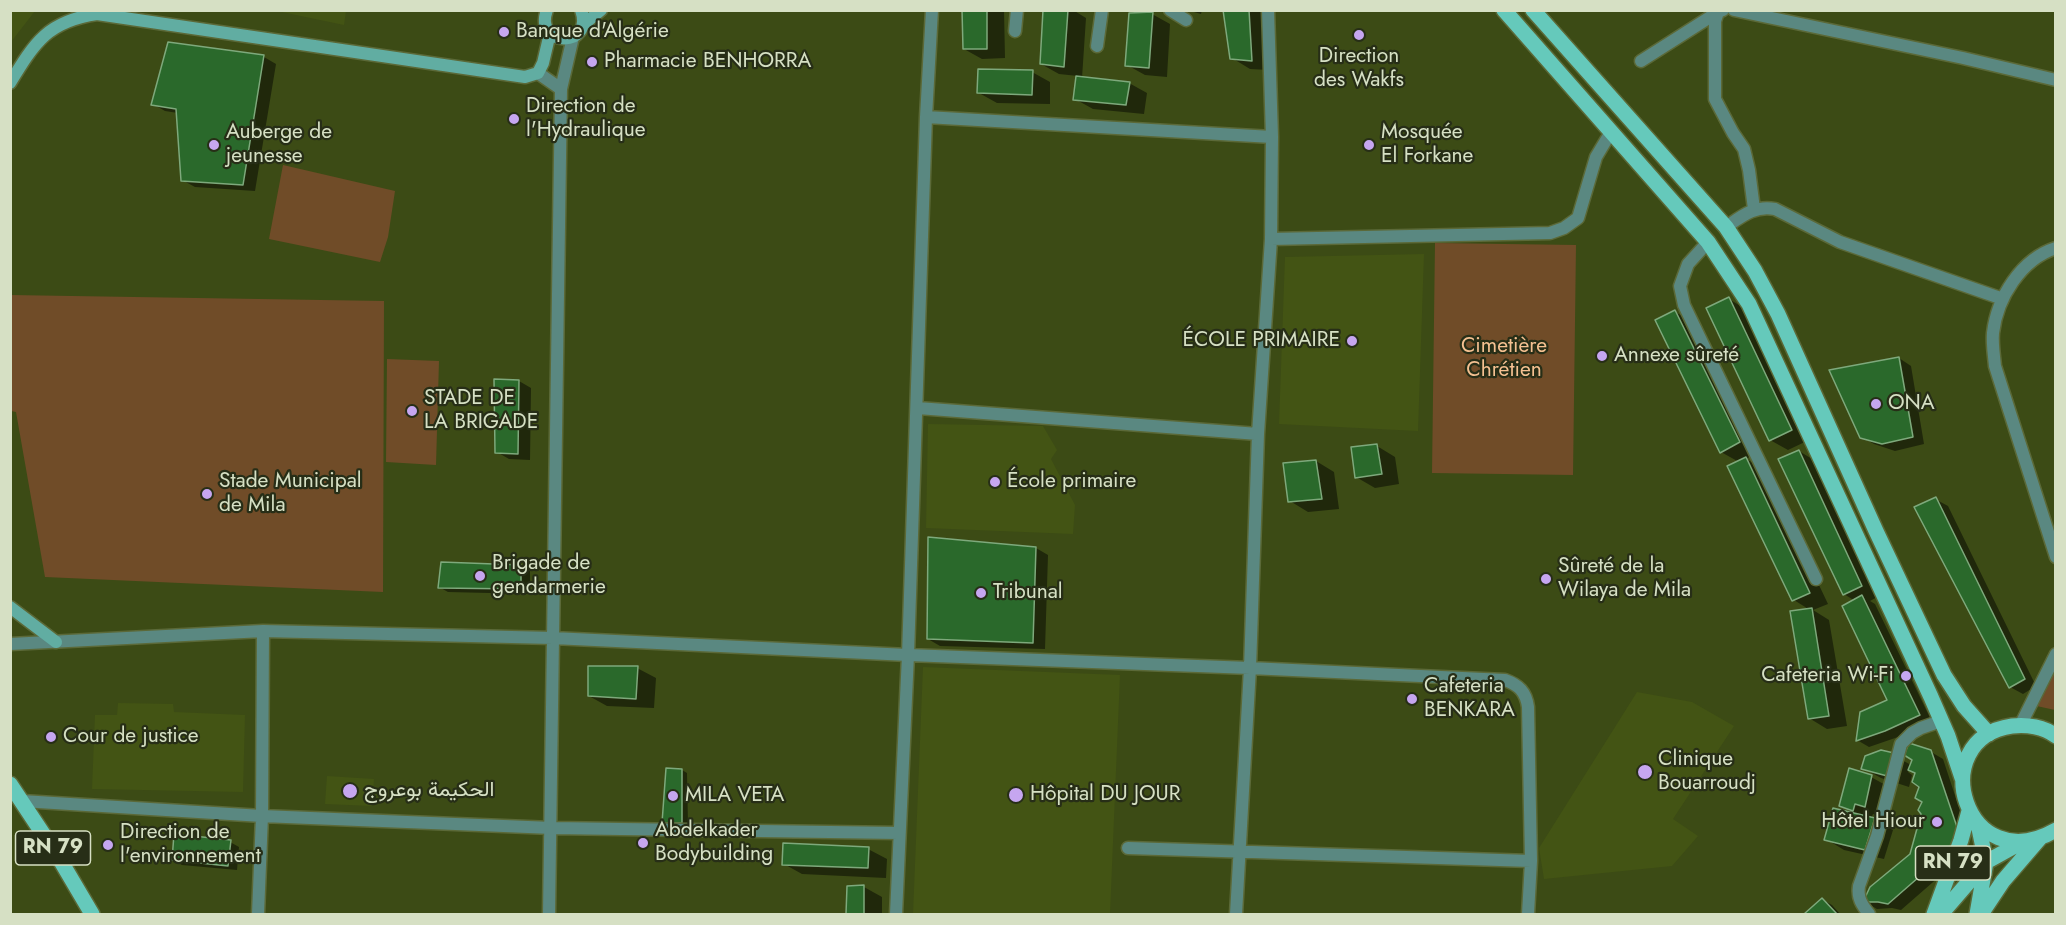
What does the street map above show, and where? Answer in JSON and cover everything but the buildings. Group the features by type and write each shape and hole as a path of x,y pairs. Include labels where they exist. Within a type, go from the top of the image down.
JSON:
{"main road":[{"path":"547,10 545,22 550,33 561,39 573,37 601,10"},
{"path":"581,10 583,25"},
{"path":"1504,10 1708,242 1749,304 1941,721 1962,778"},
{"path":"1533,10 1726,226 1755,271 1778,314 1944,675 1964,706 1989,734"},
{"path":"10,83 29,53 47,33 77,17 97,14 525,77 538,73 543,63 550,33"},
{"path":"10,607 56,642"},
{"path":"1979,915 1986,862 1978,824 1963,795 1962,778 1966,760 1989,734 2005,727 2021,724 2037,727 2055,736"},
{"name":"RN 79","path":"10,784 59,858 92,915"},
{"name":"RN 79","path":"1934,914 1961,840 1969,810"},
{"path":"1978,824 1992,834 2007,840 2024,841 2040,838 2055,830"},
{"path":"1979,915 2003,881 2040,838"},
{"path":"1986,862 2024,841"},
{"name":"RN 79","path":"1934,914 1986,862"}],"street":[{"path":"896,915 918,408 926,117 932,10"},
{"path":"1015,32 1017,10"},
{"path":"1097,46 1102,10"},
{"path":"1170,10 1186,20"},
{"path":"1236,915 1250,668 1258,434 1271,239 1272,137 1268,10"},
{"path":"1734,10 1963,58 2055,80"},
{"path":"1720,11 1715,21 1713,52 1715,99 1732,133 1744,149 1754,209"},
{"path":"1641,61 1720,11"},
{"path":"549,915 561,89 573,37"},
{"path":"538,73 561,89"},
{"path":"926,117 1272,137"},
{"path":"1271,239 1550,233 1564,228 1578,218 1596,157 1611,132"},
{"path":"1726,226 1754,209 1764,207 1775,209 1840,242 2003,299"},
{"path":"1708,242 1688,264 1680,286 1684,305 1816,579"},
{"path":"2055,248 2045,251 2029,262 1998,307 1993,335 1995,366 2055,557"},
{"path":"918,408 1258,434"},
{"path":"258,915 262,816 263,632"},
{"path":"10,644 263,632 554,638 1505,680 1514,683 1522,690 1528,706 1531,861 1528,915"},
{"path":"2021,724 2055,654"},
{"path":"1869,915 1860,903 1859,886 1877,836 1901,744 1920,728 1941,721"},
{"path":"22,801 262,816 552,828 899,833"},
{"path":"1128,848 1531,861"}],"shaded area":[{"path":"10,11 35,11 11,42"},
{"path":"277,11 346,11 344,25"},
{"name":"ÉCOLE PRIMAIRE","path":"1424,254 1418,431 1279,424 1285,257"},
{"name":"École primaire","path":"928,424 1043,426 1057,450 1051,459 1075,505 1073,534 926,528"},
{"name":"Hôpital DU JOUR","path":"923,667 1120,675 1110,914 913,914"},
{"name":"Clinique Bouarroudj","path":"1637,692 1692,702 1734,726 1673,819 1698,836 1672,866 1544,879 1539,848"},
{"path":"118,703 173,704 174,712 245,715 243,792 92,789 95,715 117,715"},
{"name":"الحكيمة بوعروج","path":"327,776 374,779 372,806 325,804"}],"green space":[{"path":"283,165 395,191 388,237 380,262 269,239"},
{"name":"Cimetière Chrétien","path":"1435,243 1576,245 1573,475 1432,473"},
{"name":"Stade Municipal de Mila","path":"10,295 384,301 383,592 45,577 16,412 11,411"},
{"name":"STADE DE LA BRIGADE","path":"387,359 439,361 436,465 386,462"},
{"path":"2055,659 2055,710 2032,705"}],"place":[{"name":"Banque d'Algérie","path":"504,32"},
{"name":"Direction des Wakfs","path":"1359,35"},
{"name":"Pharmacie BENHORRA","path":"592,62"},
{"name":"Direction de l'Hydraulique","path":"514,119"},
{"name":"Auberge de jeunesse","path":"214,145"},
{"name":"Mosquée El Forkane","path":"1369,145"},
{"name":"ÉCOLE PRIMAIRE","path":"1352,341"},
{"name":"Annexe sûreté","path":"1602,356"},
{"name":"ONA","path":"1876,404"},
{"name":"STADE DE LA BRIGADE","path":"412,411"},
{"name":"École primaire","path":"995,482"},
{"name":"Stade Municipal de Mila","path":"207,494"},
{"name":"Brigade de gendarmerie","path":"480,576"},
{"name":"Sûreté de la Wilaya de Mila","path":"1546,579"},
{"name":"Tribunal","path":"981,593"},
{"name":"Cafeteria Wi-Fi","path":"1906,676"},
{"name":"Cafeteria BENKARA","path":"1412,699"},
{"name":"Cour de justice","path":"51,737"},
{"name":"Clinique Bouarroudj","path":"1645,772"},
{"name":"الحكيمة بوعروج","path":"350,791"},
{"name":"Hôpital DU JOUR","path":"1016,795"},
{"name":"MILA VETA","path":"673,796"},
{"name":"Hôtel Hiour","path":"1937,822"},
{"name":"Abdelkader Bodybuilding","path":"643,843"},
{"name":"Direction de l'environnement","path":"108,845"}]}
